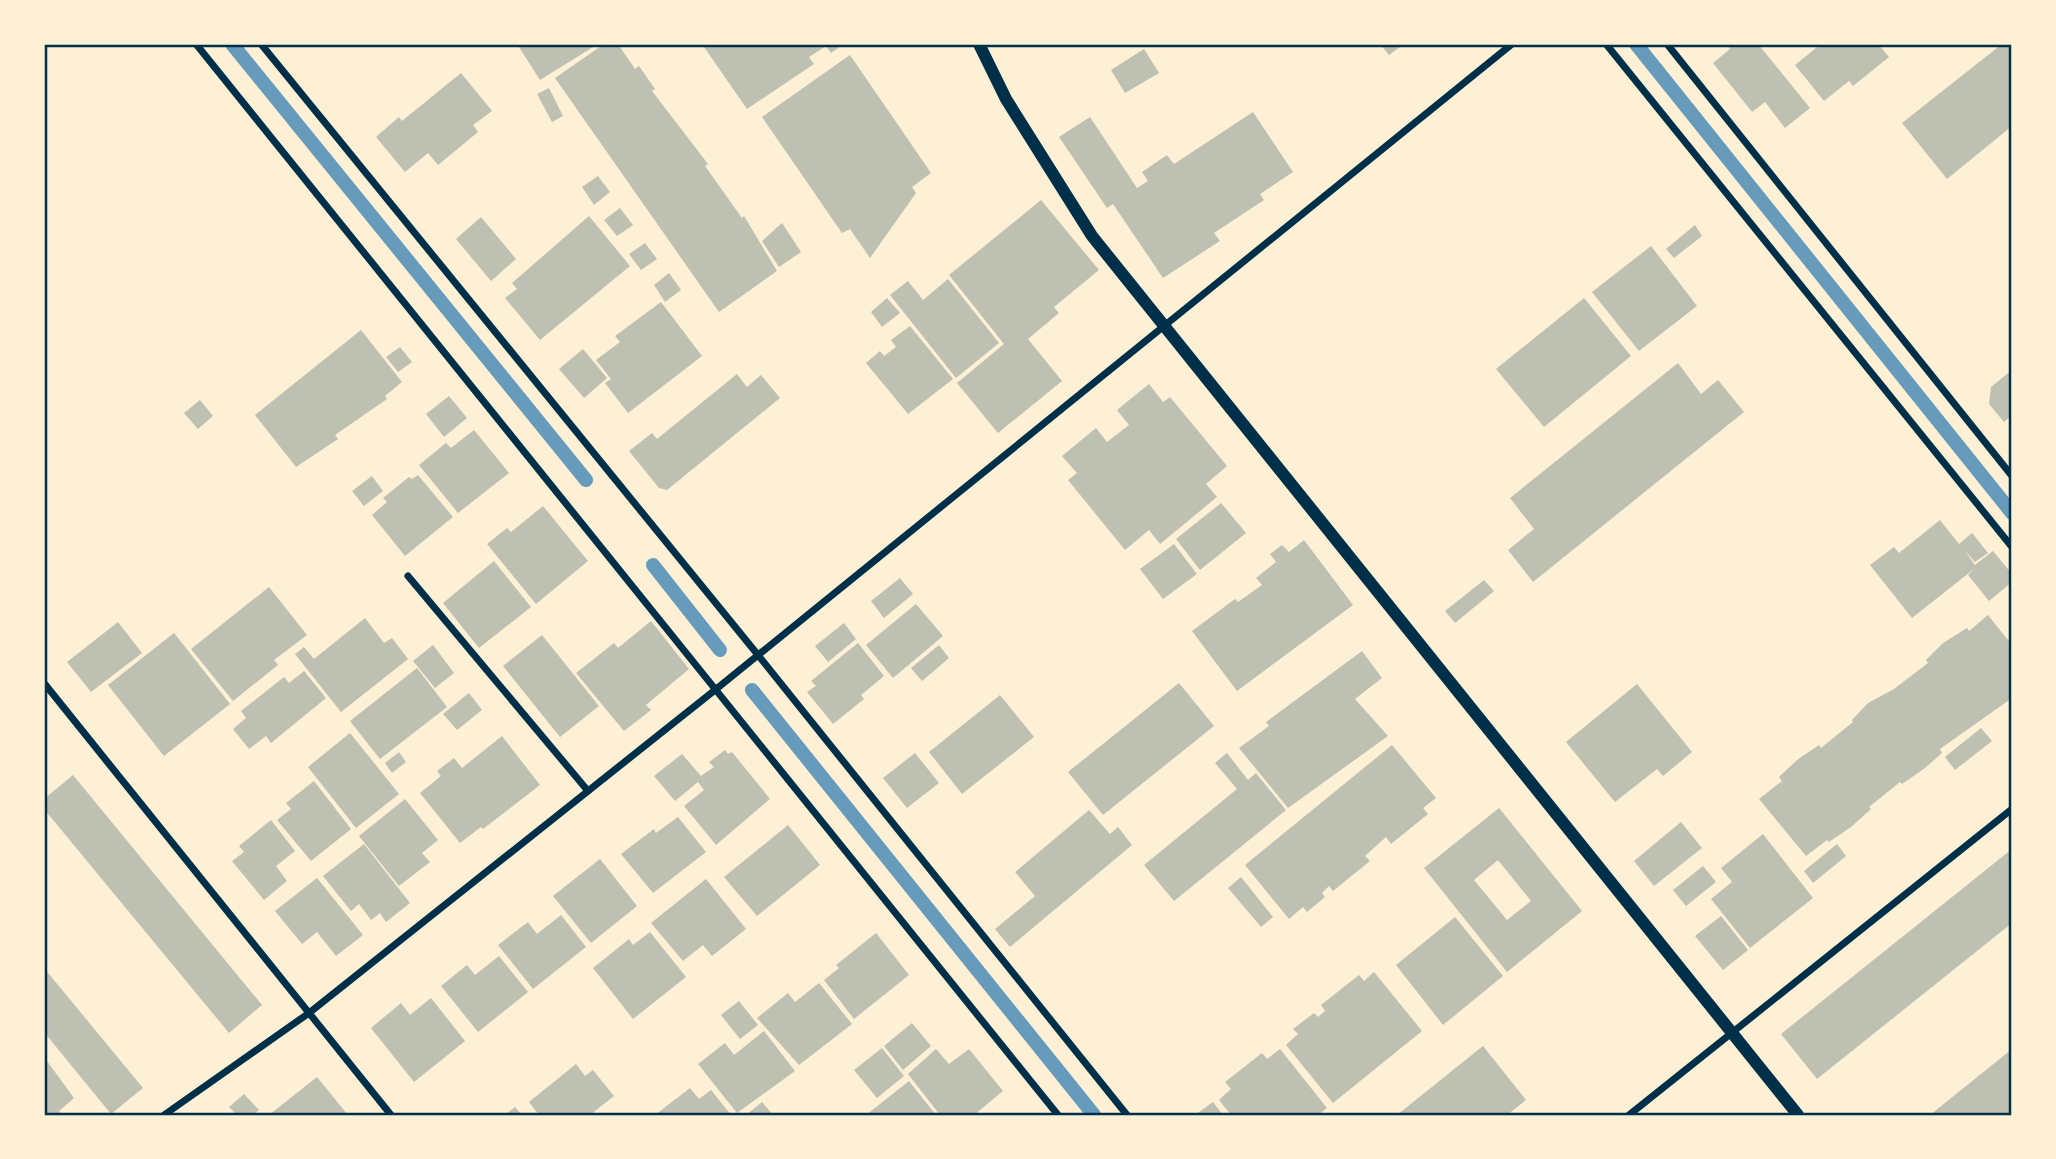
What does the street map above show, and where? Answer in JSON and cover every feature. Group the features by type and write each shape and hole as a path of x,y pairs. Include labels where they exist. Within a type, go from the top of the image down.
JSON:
{"street":[{"path":"196,44 1058,1115"},
{"path":"261,44 758,655 1127,1115"},
{"path":"979,44 1006,99 1092,236 1798,1115"},
{"path":"164,1115 309,1013 715,690 1512,44"},
{"path":"1606,44 2012,547"},
{"path":"1667,44 2012,476"},
{"path":"408,576 588,790"},
{"path":"44,683 391,1115"},
{"path":"1629,1115 2012,809"}],"building":[{"path":"517,44 598,44 540,80"},
{"path":"604,44 618,44 635,69 639,66 655,89 652,91 708,164 705,166 742,218 744,216 777,271 719,312 555,78"},
{"path":"702,44 844,44 831,53 826,46 809,57 814,64 747,109"},
{"path":"1380,44 1404,44 1389,55"},
{"path":"1726,44 1758,44 1810,108 1785,128 1765,102 1752,112 1713,63 1730,49"},
{"path":"1821,44 1878,44 1889,57 1853,86 1849,81 1824,101 1795,65"},
{"path":"2002,44 2012,44 2012,126 1947,179 1902,123"},
{"path":"1144,49 1159,73 1125,93 1111,70"},
{"path":"850,55 931,173 912,187 916,193 870,258 850,229 842,233 762,117"},
{"path":"461,73 492,111 473,125 478,132 438,165 428,153 405,172 376,137 399,117 402,121"},
{"path":"549,88 563,116 552,122 537,94"},
{"path":"1253,112 1293,172 1260,194 1264,200 1214,233 1220,241 1163,278 1113,204 1107,208 1059,137 1090,117 1137,188 1148,181 1142,172 1167,155 1174,164"},
{"path":"598,176 610,192 594,205 582,187"},
{"path":"1041,200 1099,270 1054,307 1059,313 1028,339 1062,381 998,433 957,383 1004,344 949,275"},
{"path":"620,208 633,225 617,236 604,220"},
{"path":"589,216 630,266 540,340 505,298 517,289 512,283"},
{"path":"481,217 516,259 491,281 456,239"},
{"path":"782,223 801,252 779,267 762,241"},
{"path":"1695,225 1702,236 1674,258 1666,249"},
{"path":"645,243 657,259 641,270 629,254"},
{"path":"1651,246 1697,306 1639,351 1592,292"},
{"path":"669,273 681,290 665,302 654,285"},
{"path":"948,279 999,343 956,378 890,295 908,281 923,300"},
{"path":"887,298 900,313 882,327 871,312"},
{"path":"1584,298 1631,356 1544,427 1496,369"},
{"path":"661,302 702,356 628,413 605,383 611,379 596,360 620,342 615,336"},
{"path":"910,326 953,379 908,414 866,363 880,351 884,356 896,347 891,340"},
{"path":"361,330 402,382 385,396 387,399 335,435 338,439 296,467 255,415"},
{"path":"400,347 412,362 398,372 386,357"},
{"path":"583,349 607,378 584,398 559,369"},
{"path":"1678,363 1701,394 1718,380 1744,412 1533,582 1508,550 1534,529 1510,498"},
{"path":"2012,370 2012,415 2004,422 1989,404 1991,387"},
{"path":"737,374 747,387 761,375 780,398 667,490 659,488 629,451 652,433 657,439"},
{"path":"1149,384 1163,402 1170,397 1227,466 1206,484 1217,497 1160,544 1149,530 1125,550 1068,480 1077,473 1062,456 1096,428 1107,442 1129,425 1117,410"},
{"path":"449,396 467,418 444,437 426,414"},
{"path":"200,400 213,416 198,429 184,413"},
{"path":"474,430 509,473 458,513 419,465 446,443 451,448"},
{"path":"418,475 453,517 405,556 372,515 387,502 383,498 409,477 412,479"},
{"path":"372,476 383,491 364,506 352,491"},
{"path":"1221,503 1246,533 1200,570 1176,539"},
{"path":"543,506 588,561 536,604 487,544 507,528 511,532"},
{"path":"1940,520 1959,544 1972,533 1988,553 1975,562 1965,551 1975,565 1993,551 2012,574 2012,582 1989,601 1968,575 1974,569 1912,618 1870,565 1894,547 1899,553"},
{"path":"1304,540 1353,605 1237,691 1192,631 1235,599 1238,602 1262,585 1256,578 1276,562 1270,554 1282,545 1289,552"},
{"path":"1174,544 1197,574 1163,599 1140,569"},
{"path":"494,561 531,607 479,648 443,603"},
{"path":"900,578 913,594 884,618 871,601"},
{"path":"1484,580 1494,591 1455,623 1445,611"},
{"path":"269,587 307,635 274,660 278,665 233,701 191,649"},
{"path":"916,604 943,636 893,678 866,645"},
{"path":"1988,615 2012,645 2012,698 1940,749 1942,753 1925,768 1902,784 1900,782 1869,807 1871,809 1851,827 1806,856 1759,799 1782,781 1779,777 1797,760 1819,745 1821,748 1853,722 1868,703 1894,689 1928,663 1926,660 1943,643 1967,628 1969,631"},
{"path":"365,618 384,643 392,638 408,659 341,712 295,654 304,647 314,659"},
{"path":"651,621 689,669 646,705 651,710 624,731 576,673 614,643 618,648"},
{"path":"118,622 142,653 91,692 67,662"},
{"path":"844,623 856,639 828,662 815,646"},
{"path":"174,633 230,704 164,756 108,685"},
{"path":"542,635 599,706 560,737 503,666"},
{"path":"858,643 884,676 861,695 864,699 833,724 807,692 816,686 811,681"},
{"path":"433,645 454,673 435,688 413,661"},
{"path":"939,645 949,658 922,681 911,668"},
{"path":"1362,651 1382,678 1355,699 1388,736 1288,808 1239,748 1269,726 1266,722"},
{"path":"417,668 447,707 380,759 350,721"},
{"path":"304,671 326,698 271,743 266,736 249,749 233,729 246,718 241,711 284,677 289,683"},
{"path":"1179,683 1214,726 1103,815 1068,772"},
{"path":"1637,684 1692,752 1663,776 1657,769 1615,802 1566,742"},
{"path":"469,693 482,710 457,730 443,714"},
{"path":"1000,695 1034,737 962,794 929,752"},
{"path":"1981,728 1992,741 1955,770 1945,757"},
{"path":"350,733 399,794 356,828 308,767"},
{"path":"502,736 540,785 483,829 481,827 460,843 420,793 441,776 437,771 454,758 462,768"},
{"path":"1392,745 1436,798 1423,808 1428,814 1391,844 1386,837 1365,856 1370,861 1333,891 1329,886 1322,893 1325,897 1307,912 1303,907 1289,919 1245,865"},
{"path":"725,750 728,754 732,752 770,799 716,845 684,806 704,790 698,782 675,801 654,776 682,754 701,776 714,767 709,762"},
{"path":"399,752 406,762 392,773 385,763"},
{"path":"915,753 939,783 907,808 883,778"},
{"path":"1227,753 1248,780 1256,773 1286,810 1174,901 1144,865 1237,789 1215,763"},
{"path":"73,775 262,1005 229,1033 44,809 44,799"},
{"path":"314,781 351,829 311,861 277,820 291,809 286,803"},
{"path":"405,799 438,840 422,853 430,862 399,886 359,836"},
{"path":"1499,808 1582,911 1507,972 1424,868","holes":["1498,860 1531,901 1507,920 1474,880"]},
{"path":"1089,810 1110,834 1118,827 1132,845 1010,947 995,929 1035,896 1015,872"},
{"path":"678,817 706,852 653,893 621,854 654,829 656,833"},
{"path":"271,820 295,851 276,866 287,881 264,900 232,861 244,852 239,846"},
{"path":"1681,822 1702,848 1654,886 1634,861"},
{"path":"788,825 820,865 757,916 724,877"},
{"path":"1763,834 1813,898 1750,948 1711,899 1732,882 1721,868"},
{"path":"364,844 410,903 386,922 380,913 371,920 359,904 351,911 323,876"},
{"path":"1837,844 1846,856 1813,883 1804,871"},
{"path":"2012,849 2012,923 1817,1079 1781,1034"},
{"path":"600,859 637,906 591,943 553,896"},
{"path":"1703,866 1716,882 1686,906 1673,890"},
{"path":"1241,877 1273,917 1261,927 1228,888"},
{"path":"317,878 363,935 336,956 317,932 302,944 275,911"},
{"path":"706,879 746,929 712,956 703,945 683,961 651,923"},
{"path":"561,915 586,947 533,989 498,945 528,922 537,934"},
{"path":"1721,916 1748,950 1723,970 1695,936"},
{"path":"1455,917 1503,976 1443,1025 1396,965"},
{"path":"650,932 686,977 633,1019 593,968 629,939 633,945"},
{"path":"876,933 909,975 854,1019 824,980 839,968 836,965"},
{"path":"499,956 528,992 478,1032 441,986 467,965 475,975"},
{"path":"44,968 143,1088 111,1114 44,1032"},
{"path":"1374,972 1422,1031 1333,1103 1286,1045 1298,1034 1293,1029 1314,1013 1318,1017 1325,1011 1321,1005 1359,975 1364,981"},
{"path":"819,983 852,1024 799,1065 757,1018 788,993 795,1002"},
{"path":"431,998 465,1041 414,1082 371,1028 401,1003 410,1015"},
{"path":"739,1001 758,1025 740,1039 721,1015"},
{"path":"912,1023 931,1046 903,1070 884,1046"},
{"path":"764,1031 795,1071 737,1113 698,1064 725,1043 734,1055"},
{"path":"1483,1046 1526,1100 1507,1115 1397,1115"},
{"path":"882,1048 904,1076 877,1098 854,1070"},
{"path":"936,1049 949,1064 969,1049 1003,1091 974,1115 940,1115 908,1074"},
{"path":"1280,1049 1327,1108 1318,1115 1231,1115 1219,1100 1231,1089 1225,1082 1262,1053 1267,1059"},
{"path":"2012,1049 2012,1115 1930,1115"},
{"path":"44,1057 74,1098 59,1111 63,1115 44,1115"},
{"path":"576,1064 585,1076 593,1070 614,1096 590,1115 539,1115 529,1102"},
{"path":"317,1077 347,1114 269,1115"},
{"path":"909,1081 936,1115 866,1115"},
{"path":"690,1088 699,1099 711,1090 731,1115 655,1115"},
{"path":"244,1094 259,1110 253,1115 237,1115 229,1107"},
{"path":"762,1102 773,1115 746,1115"},
{"path":"1213,1102 1223,1115 1195,1115"},
{"path":"515,1107 522,1115 505,1115"}],"waterway":[{"path":"232,44 586,480"},
{"path":"1636,44 2012,513"},
{"path":"653,565 720,650"},
{"path":"752,690 1094,1115"}]}
